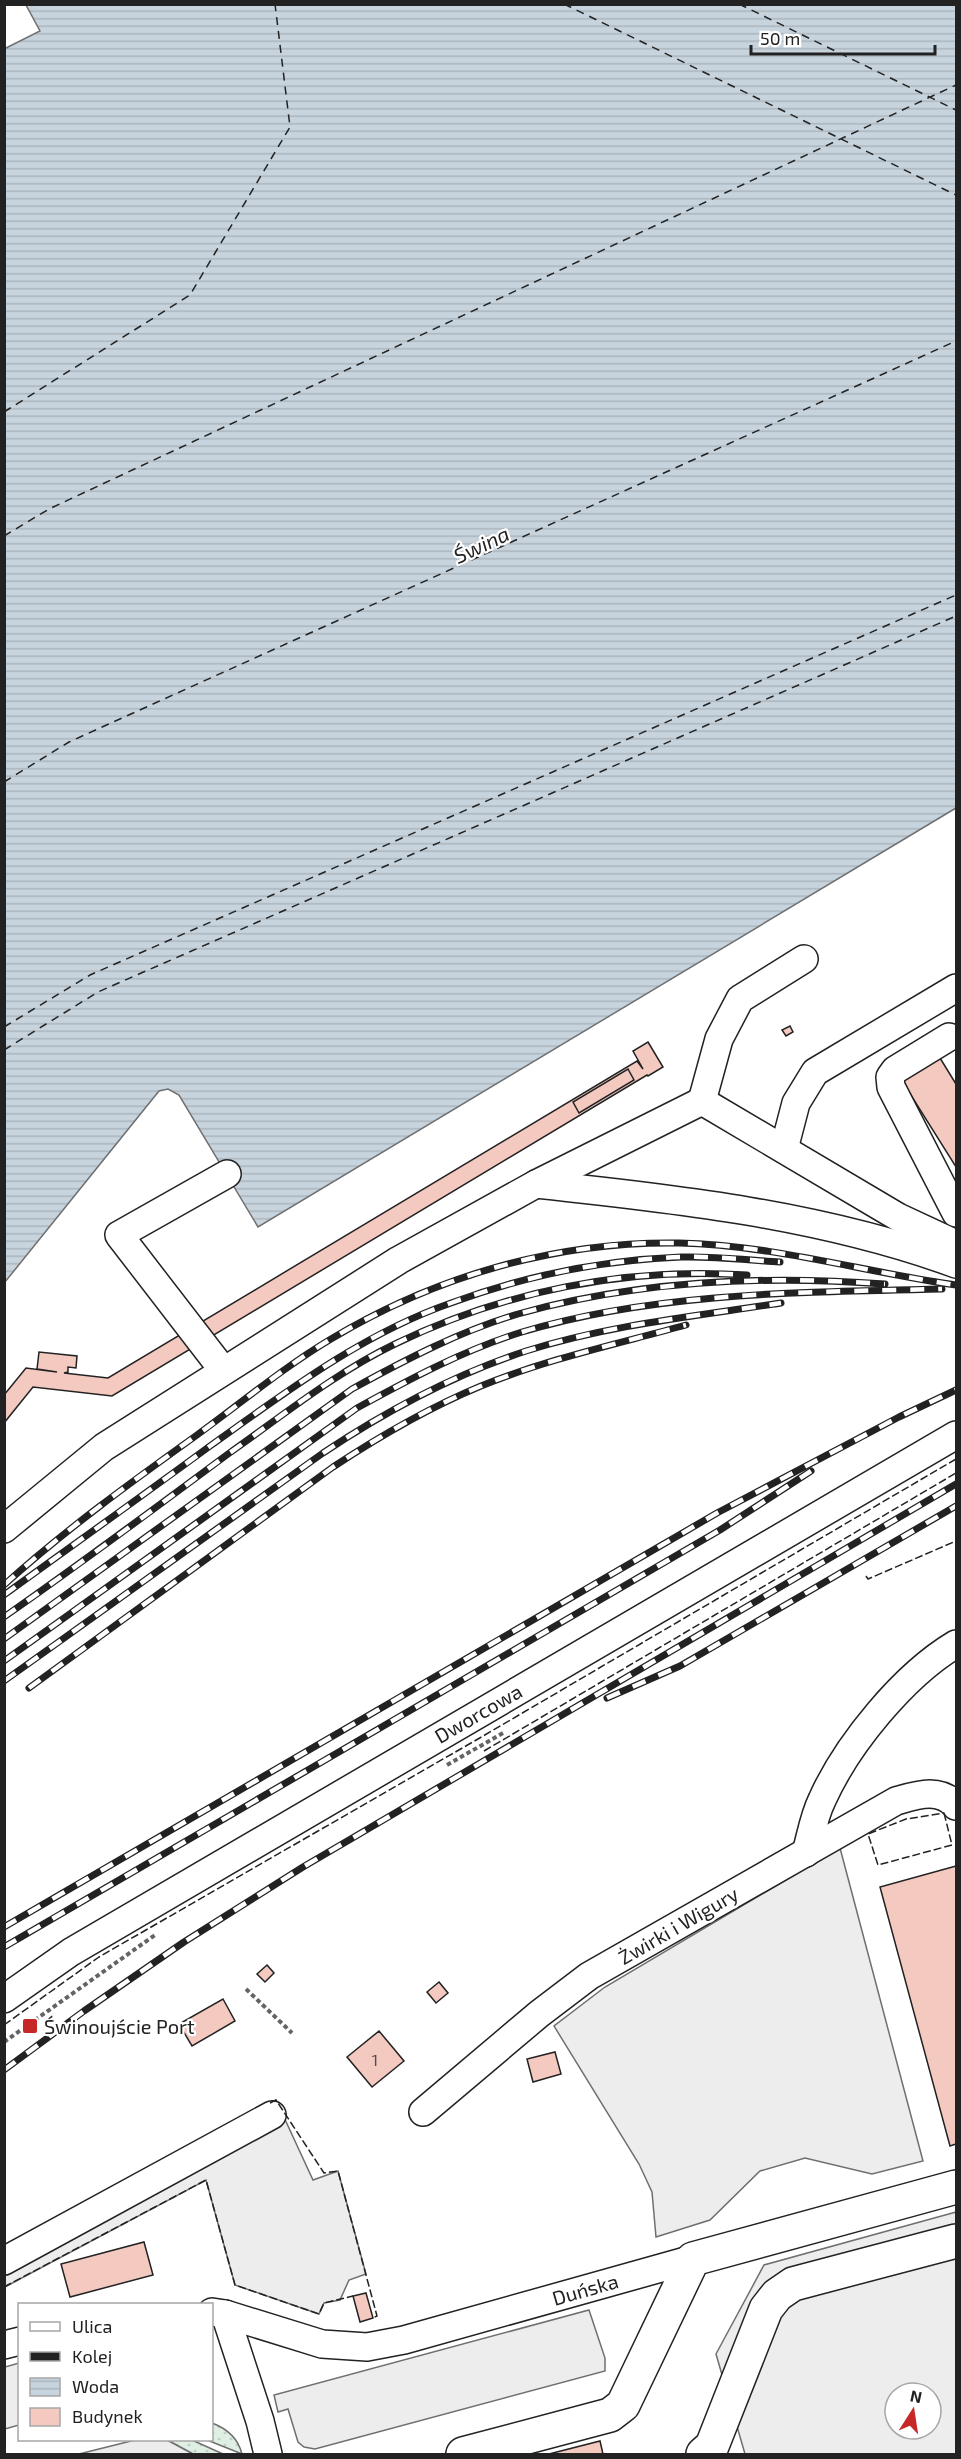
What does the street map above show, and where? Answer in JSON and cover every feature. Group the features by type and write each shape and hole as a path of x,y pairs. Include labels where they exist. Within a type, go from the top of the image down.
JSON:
{"highway":[{"name":"Duńska","path":"693,2259 957,2187"},
{"path":"708,2452 766,2309 777,2295 793,2284 957,2241"},
{"path":"463,2454 610,2415 623,2405 693,2259"}],"street":[{"path":"4,1529 104,1448 223,1370 399,1260 536,1184 702,1101 720,1039 740,999 804,959"},
{"path":"784,1149 796,1103 815,1072 957,988"},
{"path":"954,1040 895,1070 890,1077 891,1087 957,1213"},
{"path":"702,1101 898,1217 957,1244"},
{"path":"223,1370 119,1235 227,1174"},
{"path":"536,1184 713,1204 846,1232 911,1248 957,1264"},
{"name":"Dworcowa","path":"4,1999 71,1952 957,1435"},
{"path":"806,1853 822,1800 851,1750 891,1697 957,1644"},
{"name":"Żwirki i Wigury","path":"423,2112 539,2014 589,1976 896,1801 925,1793 951,1799 957,1806"},
{"path":"4,2261 272,2115"},
{"name":"Duńska","path":"218,2313 322,2344 367,2347 404,2340 693,2259"},
{"path":"218,2313 260,2421 268,2454"}],"path":[{"path":"442,1768 509,1729"},
{"path":"4,2042 158,1933"},
{"path":"246,1989 292,2033"}],"green space":[{"path":"213,2423 232,2435 242,2454 210,2441 213,2441"},
{"path":"169,2441 194,2441 223,2454 193,2454"}],"shaded area":[{"path":"840,1848 923,2161 872,2174 805,2158 760,2171 710,2220 656,2237 652,2192 639,2164 554,2026 605,1987"},
{"path":"276,2100 313,2180 338,2171 366,2274 349,2280 340,2300 324,2303 319,2314 235,2285 206,2180 5,2287 5,2247"},
{"path":"956,2212 956,2454 745,2454 716,2354 764,2265"},
{"path":"589,2310 605,2358 605,2371 315,2449 304,2447 298,2442 288,2409 278,2412 274,2395"},
{"path":"18,2363 18,2425 5,2429 5,2367"},
{"path":"131,2441 169,2441 193,2454 79,2454"}],"water":[{"name":"Świna","path":"26,5 956,5 956,808 258,1227 179,1095 168,1089 159,1091 5,1282 4,49 40,31"}],"building":[{"path":"790,1026 793,1032 786,1036 782,1030"},
{"path":"648,1042 663,1067 112,1396 33,1387 4,1423 4,1395 26,1368 57,1372 37,1369 39,1352 77,1356 76,1368 68,1367 68,1372 64,1373 108,1378 637,1061 643,1069 633,1051"},
{"path":"940,1058 956,1084 956,1167 902,1081"},
{"path":"628,1069 634,1080 579,1113 573,1102"},
{"path":"956,1866 956,2144 950,2146 880,1887"},
{"path":"267,1965 274,1973 265,1982 257,1974"},
{"path":"439,1982 448,1993 436,2003 427,1992"},
{"path":"223,1999 235,2021 192,2046 179,2024"},
{"path":"379,2031 404,2061 372,2087 347,2057"},
{"path":"555,2052 561,2074 533,2082 527,2059"},
{"path":"144,2242 153,2275 70,2297 61,2264"},
{"path":"366,2293 373,2318 360,2322 353,2296"},
{"path":"600,2441 603,2454 549,2454"}],"ferry route":[{"path":"4,412 190,295 290,127 275,4"},
{"path":"564,4 956,195"},
{"path":"739,4 956,110"},
{"path":"4,536 49,509 956,85"},
{"path":"4,782 69,742 956,341"},
{"path":"4,1027 90,975 956,595"},
{"path":"4,1050 98,992 956,616"}],"railway":[{"path":"4,1585 98,1507 314,1350 371,1317 455,1280 543,1256 588,1248 679,1243 784,1254 956,1285"},
{"path":"4,1595 296,1385 386,1331 418,1316 479,1293 535,1277 593,1266 681,1257 780,1262"},
{"path":"4,1617 309,1396 351,1368 395,1344 437,1325 479,1310 566,1287 611,1279 656,1275 701,1273 747,1275"},
{"path":"4,1639 352,1389 413,1357 475,1329 518,1314 563,1303 654,1288 700,1283 793,1280 885,1284"},
{"path":"4,1661 357,1408 479,1347 522,1332 573,1319 677,1302 784,1293 942,1289"},
{"path":"4,1681 323,1453 421,1395 472,1371 526,1351 588,1334 781,1303"},
{"path":"29,1688 333,1467 405,1423 506,1376 582,1352 686,1325"},
{"path":"4,1927 717,1513 899,1417 956,1390"},
{"path":"4,1947 720,1530 811,1471"},
{"path":"4,2070 184,1942 303,1867 956,1484"},
{"path":"607,1698 680,1666 956,1506"}],"fence":[{"path":"4,2025 99,1957 478,1739 956,1459"},
{"path":"484,1751 956,1473"},
{"path":"866,1576 868,1579 956,1541"},
{"path":"944,1813 952,1845 878,1865 868,1834 906,1819 944,1813"},
{"path":"270,2103 276,2100 324,2173 338,2171 377,2316 373,2318"},
{"path":"4,2287 206,2180 235,2285 319,2314 324,2303 353,2296"}],"place":[{"name":"Świnoujście Port","path":"30,2026"}]}
